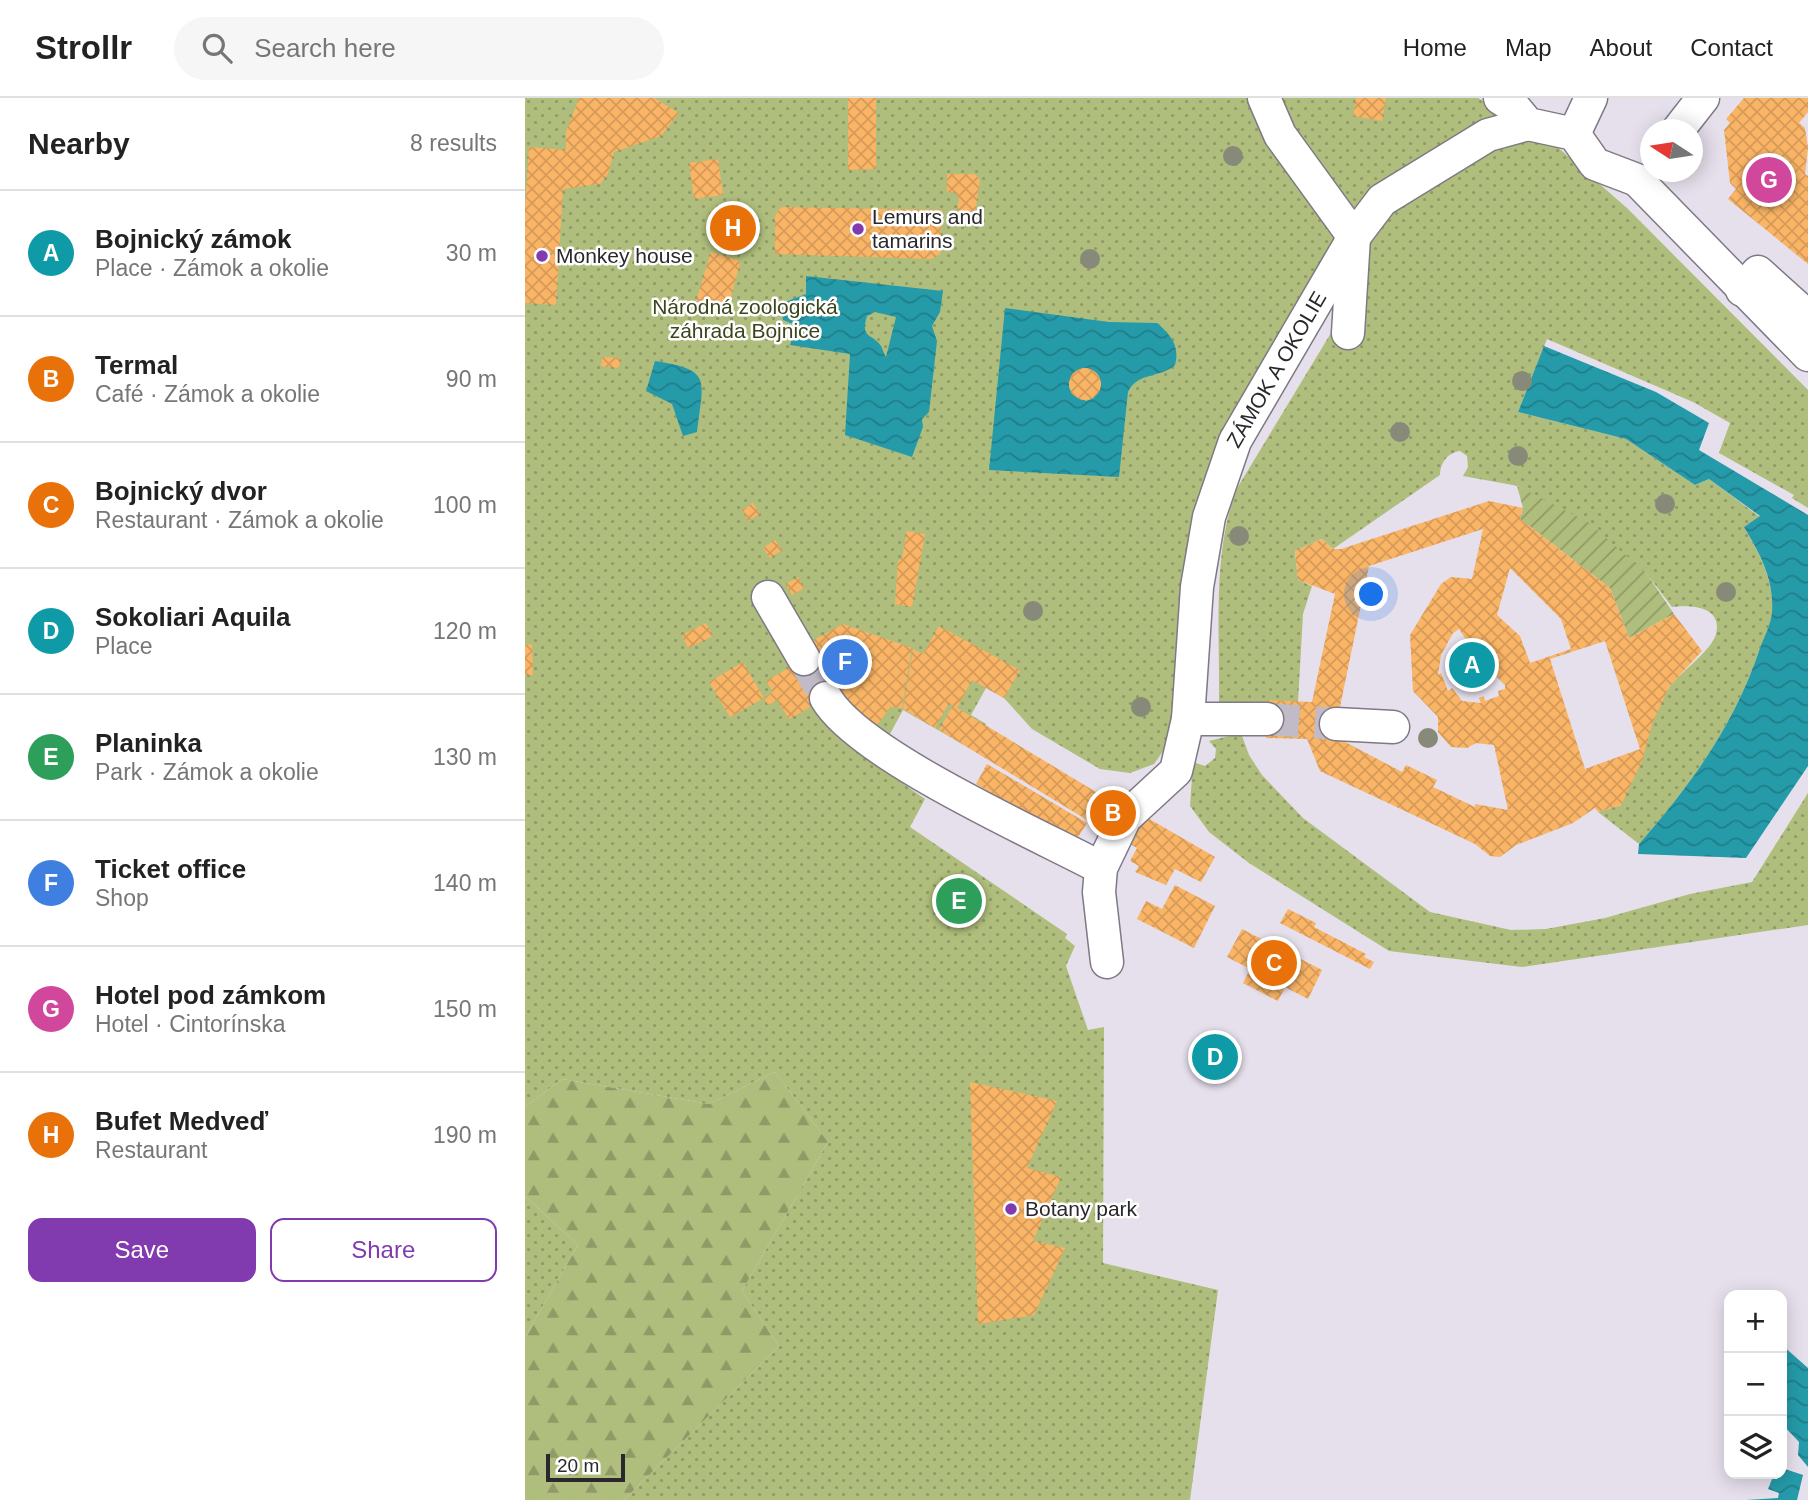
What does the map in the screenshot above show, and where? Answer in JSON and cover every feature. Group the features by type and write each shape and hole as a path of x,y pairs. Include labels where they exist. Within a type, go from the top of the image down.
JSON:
{"street":[{"path":"1264,98 1280,135 1354,237 1348,333"},
{"path":"1280,135 1286,98"},
{"path":"1500,98 1513,106 1528,124 1574,134 1595,164 1640,171"},
{"path":"1574,134 1591,98"},
{"path":"1687,119 1703,98"},
{"name":"ZÁMOK A OKOLIE","path":"1101,868 1125,818 1176,771 1198,719 1197,587 1213,504 1235,441 1354,237 1383,200 1488,135 1528,124"},
{"path":"1652,182 1742,290 1808,355"},
{"path":"1742,290 1758,272 1802,305"},
{"path":"768,597 804,659"},
{"path":"826,698 836,715 881,749 953,791 1101,868 1099,892 1107,962"},
{"path":"1198,719 1267,719"},
{"path":"1336,723 1393,727"}],"green space":[{"name":"Národná zoologická záhrada Bojnice","path":"525,98 1478,98 1554,144 1628,209 1808,390 1808,508 1792,498 1794,495 1719,453 1730,423 1693,402 1547,339 1518,412 1626,439 1695,485 1709,479 1760,517 1744,527 1760,557 1771,589 1772,613 1767,631 1738,703 1710,752 1677,799 1639,844 1598,812 1621,805 1654,713 1670,686 1703,654 1713,640 1717,624 1714,617 1710,612 1695,607 1672,607 1647,574 1518,486 1463,476 1468,467 1467,456 1460,451 1445,459 1440,475 1333,549 1322,539 1295,551 1298,580 1312,586 1303,614 1298,702 1267,713 1219,703 1220,568 1228,515 1236,490 1331,333 1354,333 1370,240 1221,447 1175,734 1154,764 1130,773 1100,769 1032,729 1004,698 986,688 971,715 986,724 971,749 903,710 874,763 925,799 910,827 1067,934 1065,938 1075,946 1066,966 1088,1030 1104,1027 1103,1263 1218,1290 1190,1500 624,1500 779,1346 742,1291 828,1142 775,1072 709,1104 562,1079 525,1107"},
{"path":"1517,486 1588,522 1647,574 1674,614 1629,638 1610,588 1520,519 1523,508"},
{"path":"1241,733 1249,755 1262,775 1303,818 1430,912 1511,930 1546,929 1605,918 1690,894 1752,882 1808,793 1808,925 1522,967 1389,951 1249,863 1209,832 1190,806 1193,762 1205,766 1215,758 1216,749 1209,741"},
{"path":"775,1072 828,1142 742,1291 779,1346 624,1500 525,1500 525,1337 578,1245 525,1196 525,1107 562,1079 709,1104"},
{"path":"525,1196 578,1245 525,1337"}],"water":[{"path":"806,276 943,291 940,312 932,326 937,341 929,412 922,419 923,427 912,457 845,435 850,354 790,345 796,325 783,320 780,304 806,294","holes":["875,312 896,317 886,357 878,342 866,332 865,323 867,316"]},
{"path":"1005,308 1109,322 1157,323 1170,337 1176,352 1175,365 1137,381 1128,392 1119,477 989,470","holes":["1084,368 1092,370 1101,383 1094,398 1086,401 1072,394 1069,386 1076,371"]},
{"path":"1544,346 1656,392 1709,423 1699,450 1808,515 1808,766 1746,858 1638,854 1639,844 1694,776 1724,728 1750,676 1769,626 1772,612 1771,589 1760,557 1744,527 1760,516 1709,479 1695,485 1626,439 1518,412"},
{"path":"655,361 687,368 700,380 702,389 697,432 683,436 672,404 646,391"},
{"path":"1787,1349 1808,1368 1808,1467 1798,1455 1799,1442 1787,1429"},
{"path":"1787,1470 1803,1475 1797,1500 1746,1500 1778,1498 1779,1493 1768,1489 1772,1479 1787,1479"}],"building":[{"path":"579,98 654,98 679,113 661,136 614,152 608,174 600,184 563,189 556,305 525,303 525,208 529,147 566,150 566,132"},
{"path":"848,98 876,98 876,169 848,170"},
{"path":"1356,98 1386,98 1382,121 1353,116"},
{"path":"1744,98 1808,98 1808,112 1799,123 1805,128 1808,148 1805,174 1808,176 1808,264 1728,199 1736,189 1730,183 1724,130 1730,123 1726,119"},
{"path":"718,159 723,195 694,199 689,163"},
{"path":"947,174 975,174 980,180 975,213 957,210 959,198 954,192 947,192"},
{"name":"Lemurs and tamarins","path":"781,207 942,210 940,254 931,259 775,254 775,216"},
{"path":"711,252 738,260 740,264 728,307 723,309 696,301"},
{"path":"602,357 620,358 619,368 601,366"},
{"path":"1085,368 1096,373 1101,384 1096,395 1085,400 1074,395 1069,384 1074,373"},
{"path":"1489,501 1523,508 1520,519 1610,588 1629,638 1674,614 1702,651 1669,687 1652,724 1642,761 1621,805 1598,812 1595,808 1573,823 1516,845 1500,857 1490,856 1475,844 1320,771 1307,739 1266,738 1267,700 1312,702 1335,594 1298,580 1295,551 1322,539 1333,549 1341,549","holes":["1483,529 1472,579 1451,577 1441,584 1410,635 1413,691 1438,717 1438,732 1451,747 1467,748 1476,743 1494,745 1508,810 1475,804 1475,807 1433,787 1437,780 1406,765 1402,772 1334,736 1369,566","1510,568 1561,619 1571,649 1530,663 1520,636 1497,615","1459,629 1471,647 1488,663 1485,665 1505,685 1505,689 1498,691 1499,696 1485,701 1484,696 1479,698 1481,703 1462,701 1452,688 1448,691 1441,673 1438,675 1441,655 1453,633","1605,641 1640,749 1585,769 1550,659"]},
{"path":"753,503 760,514 748,521 742,510"},
{"path":"907,531 925,534 912,607 895,604 898,561 902,558"},
{"path":"775,540 782,550 770,558 763,548"},
{"path":"798,577 804,588 792,595 786,584"},
{"path":"706,623 713,636 688,648 682,635"},
{"path":"843,624 912,648 902,708 890,707 876,727 833,694 789,719 777,700 768,705 764,698 773,692 766,681 811,655 805,645"},
{"path":"939,626 1020,670 1004,698 972,680 957,708 1101,795 1087,820 939,730 953,705 949,703 935,728 903,709 913,649 923,654"},
{"path":"532,644 533,675 525,675 525,645"},
{"path":"743,662 764,698 730,717 709,682"},
{"path":"987,764 1087,823 1075,842 976,784"},
{"path":"1146,817 1215,857 1201,882 1175,869 1166,885 1135,872 1139,866 1130,861 1137,848 1130,844"},
{"path":"1175,885 1215,906 1194,948 1137,919 1146,901 1162,909"},
{"path":"1288,909 1316,923 1314,927 1366,954 1364,957 1374,962 1370,969 1280,923"},
{"path":"1242,929 1322,970 1308,999 1285,987 1278,1001 1243,983 1250,969 1227,957"},
{"name":"Botany park","path":"970,1082 1057,1101 1027,1168 1061,1177 1033,1241 1065,1248 1034,1315 978,1324"}],"tunnel":[{"path":"804,659 826,698"},
{"path":"1267,719 1336,724"}],"place":[{"name":"Hotel pod zámkom","path":"1769,180"},
{"name":"Bufet Medveď","path":"733,228"},
{"name":"Lemurs and tamarins","path":"858,229"},
{"name":"Monkey house","path":"542,256"},
{"name":"Ticket office","path":"845,662"},
{"name":"Bojnický zámok","path":"1472,665"},
{"name":"Termal","path":"1113,813"},
{"name":"Planinka","path":"959,901"},
{"name":"Bojnický dvor","path":"1274,963"},
{"name":"Sokoliari Aquila","path":"1215,1057"},
{"name":"Botany park","path":"1011,1209"}]}
